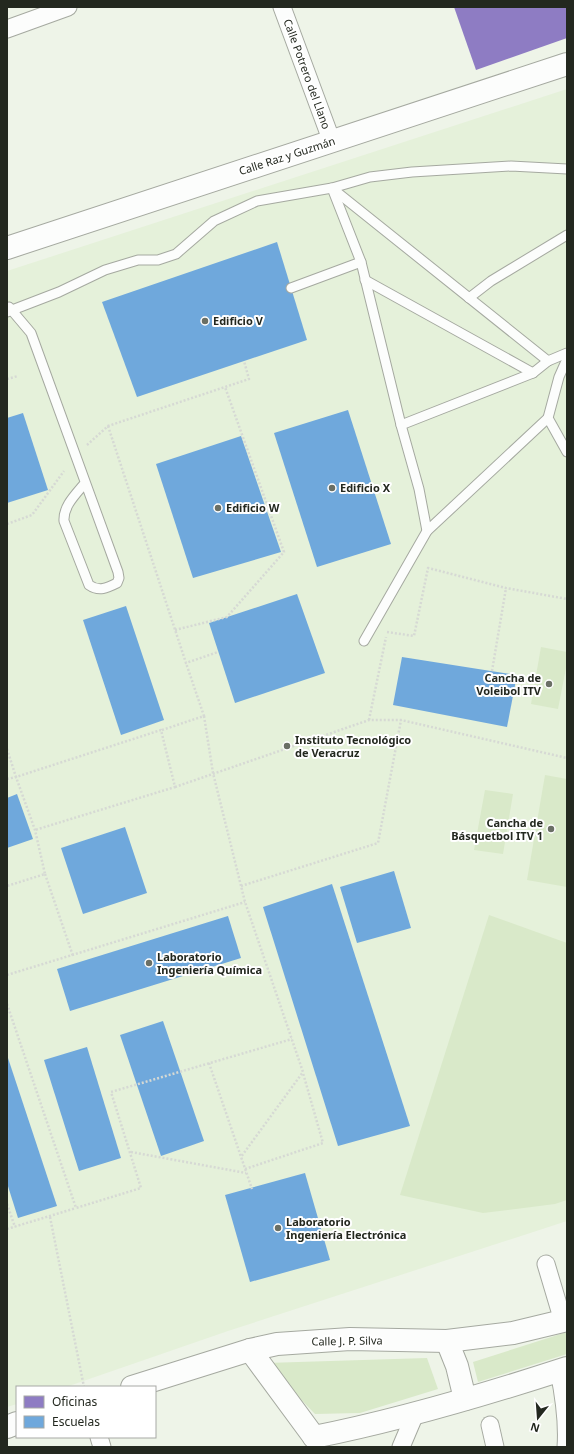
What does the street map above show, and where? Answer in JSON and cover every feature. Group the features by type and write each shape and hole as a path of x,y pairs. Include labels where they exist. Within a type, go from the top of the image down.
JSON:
{"street":[{"path":"7,29 68,7"},
{"name":"Calle Potrero del Llano","path":"282,7 332,142"},
{"name":"Calle Raz y Guzmán","path":"7,248 567,64"},
{"path":"546,1264 565,1321"},
{"name":"Calle J. P. Silva","path":"135,1386 250,1350 277,1344 350,1339 447,1341 513,1333 565,1321"},
{"path":"447,1341 457,1366 465,1399"},
{"path":"250,1350 311,1442 415,1414 563,1369 567,1434 566,1447"},
{"path":"401,1447 415,1414"},
{"path":"490,1425 495,1447"}],"lane":[{"path":"85,483 67,506 63,514 64,521 89,585 94,589 103,589 117,583 119,578 118,572 31,333 9,309 59,292 105,270 138,260 158,260 176,254 214,221 257,201 332,188 370,177 457,168 511,166 567,169"},
{"path":"332,188 360,262 365,280 401,425 419,489 427,531"},
{"path":"332,188 548,361"},
{"path":"469,298 491,281 567,235"},
{"path":"291,288 360,262"},
{"path":"365,280 533,373"},
{"path":"401,425 533,373 548,361 567,353"},
{"path":"364,642 427,531 548,418 559,377 567,359"},
{"path":"548,418 567,452"}],"path":[{"path":"7,524 32,515 75,456 108,426 249,379 244,361"},
{"path":"7,379 18,376"},
{"path":"175,630 227,617 284,552 225,387"},
{"path":"108,426 204,716 213,773 245,902 303,1072 323,1143 245,1169"},
{"path":"369,720 387,631 414,636 428,568 506,588 567,599"},
{"path":"492,671 506,588"},
{"path":"186,663 218,652"},
{"path":"7,779 204,716"},
{"path":"35,830 175,786 369,720 401,720 567,758"},
{"path":"241,886 378,843 401,720"},
{"path":"161,730 175,786"},
{"path":"7,749 35,830 45,874 73,956"},
{"path":"7,886 45,874"},
{"path":"7,975 245,902"},
{"path":"7,1004 76,1208"},
{"path":"7,1230 141,1188 112,1092 292,1039"},
{"path":"209,1063 252,1189"},
{"path":"241,1157 303,1072"},
{"path":"131,1152 247,1174"},
{"path":"241,1157 247,1174"},
{"path":"241,1157 247,1174"},
{"path":"7,1204 15,1227"},
{"path":"50,1216 84,1386"}],"shaded area":[{"name":"Instituto Tecnológico de Veracruz","path":"567,89 567,1221 228,1331 69,1386 16,1386 16,1404 7,1407 7,271"},
{"name":"Cancha de Voleibol ITV","path":"541,647 567,652 567,663 558,709 531,704"},
{"name":"Cancha de Básquetbol ITV 1","path":"545,775 567,779 567,887 527,880"},
{"path":"485,790 513,794 503,854 474,850"},
{"path":"489,915 567,943 567,1200 555,1204 483,1213 400,1195"},
{"path":"567,1332 567,1354 478,1382 473,1362"},
{"path":"427,1358 438,1389 360,1413 315,1414 266,1363"}],"building: Oficinas":[{"path":"454,7 567,7 567,38 476,70"}],"building: Escuelas":[{"name":"Edificio V","path":"277,242 307,340 137,397 102,302"},
{"name":"Edificio X","path":"348,410 391,544 317,567 274,433"},
{"path":"23,413 48,490 7,503 7,418"},
{"name":"Edificio W","path":"241,436 281,552 193,578 156,464"},
{"path":"297,594 325,673 235,703 209,623"},
{"path":"126,606 164,720 121,735 83,620"},
{"path":"402,657 517,675 507,727 393,705"},
{"path":"17,794 33,839 7,848 7,798"},
{"path":"125,827 147,893 83,914 61,848"},
{"path":"394,871 411,928 357,943 340,887"},
{"path":"332,884 410,1126 338,1146 263,907"},
{"name":"Laboratorio Ingeniería Química","path":"228,916 241,958 70,1011 57,969"},
{"path":"163,1021 204,1141 161,1156 120,1035"},
{"path":"87,1047 121,1158 79,1171 44,1060"},
{"path":"7,1055 57,1206 18,1218 7,1183"},
{"name":"Laboratorio Ingeniería Electrónica","path":"305,1173 330,1260 250,1282 225,1195"}],"place":[{"name":"Edificio V","path":"205,321"},
{"name":"Edificio X","path":"332,488"},
{"name":"Edificio W","path":"218,508"},
{"name":"Cancha de Voleibol ITV","path":"549,684"},
{"name":"Instituto Tecnológico de Veracruz","path":"287,746"},
{"name":"Cancha de Básquetbol ITV 1","path":"551,829"},
{"name":"Laboratorio Ingeniería Química","path":"149,963"},
{"name":"Laboratorio Ingeniería Electrónica","path":"278,1228"}]}
